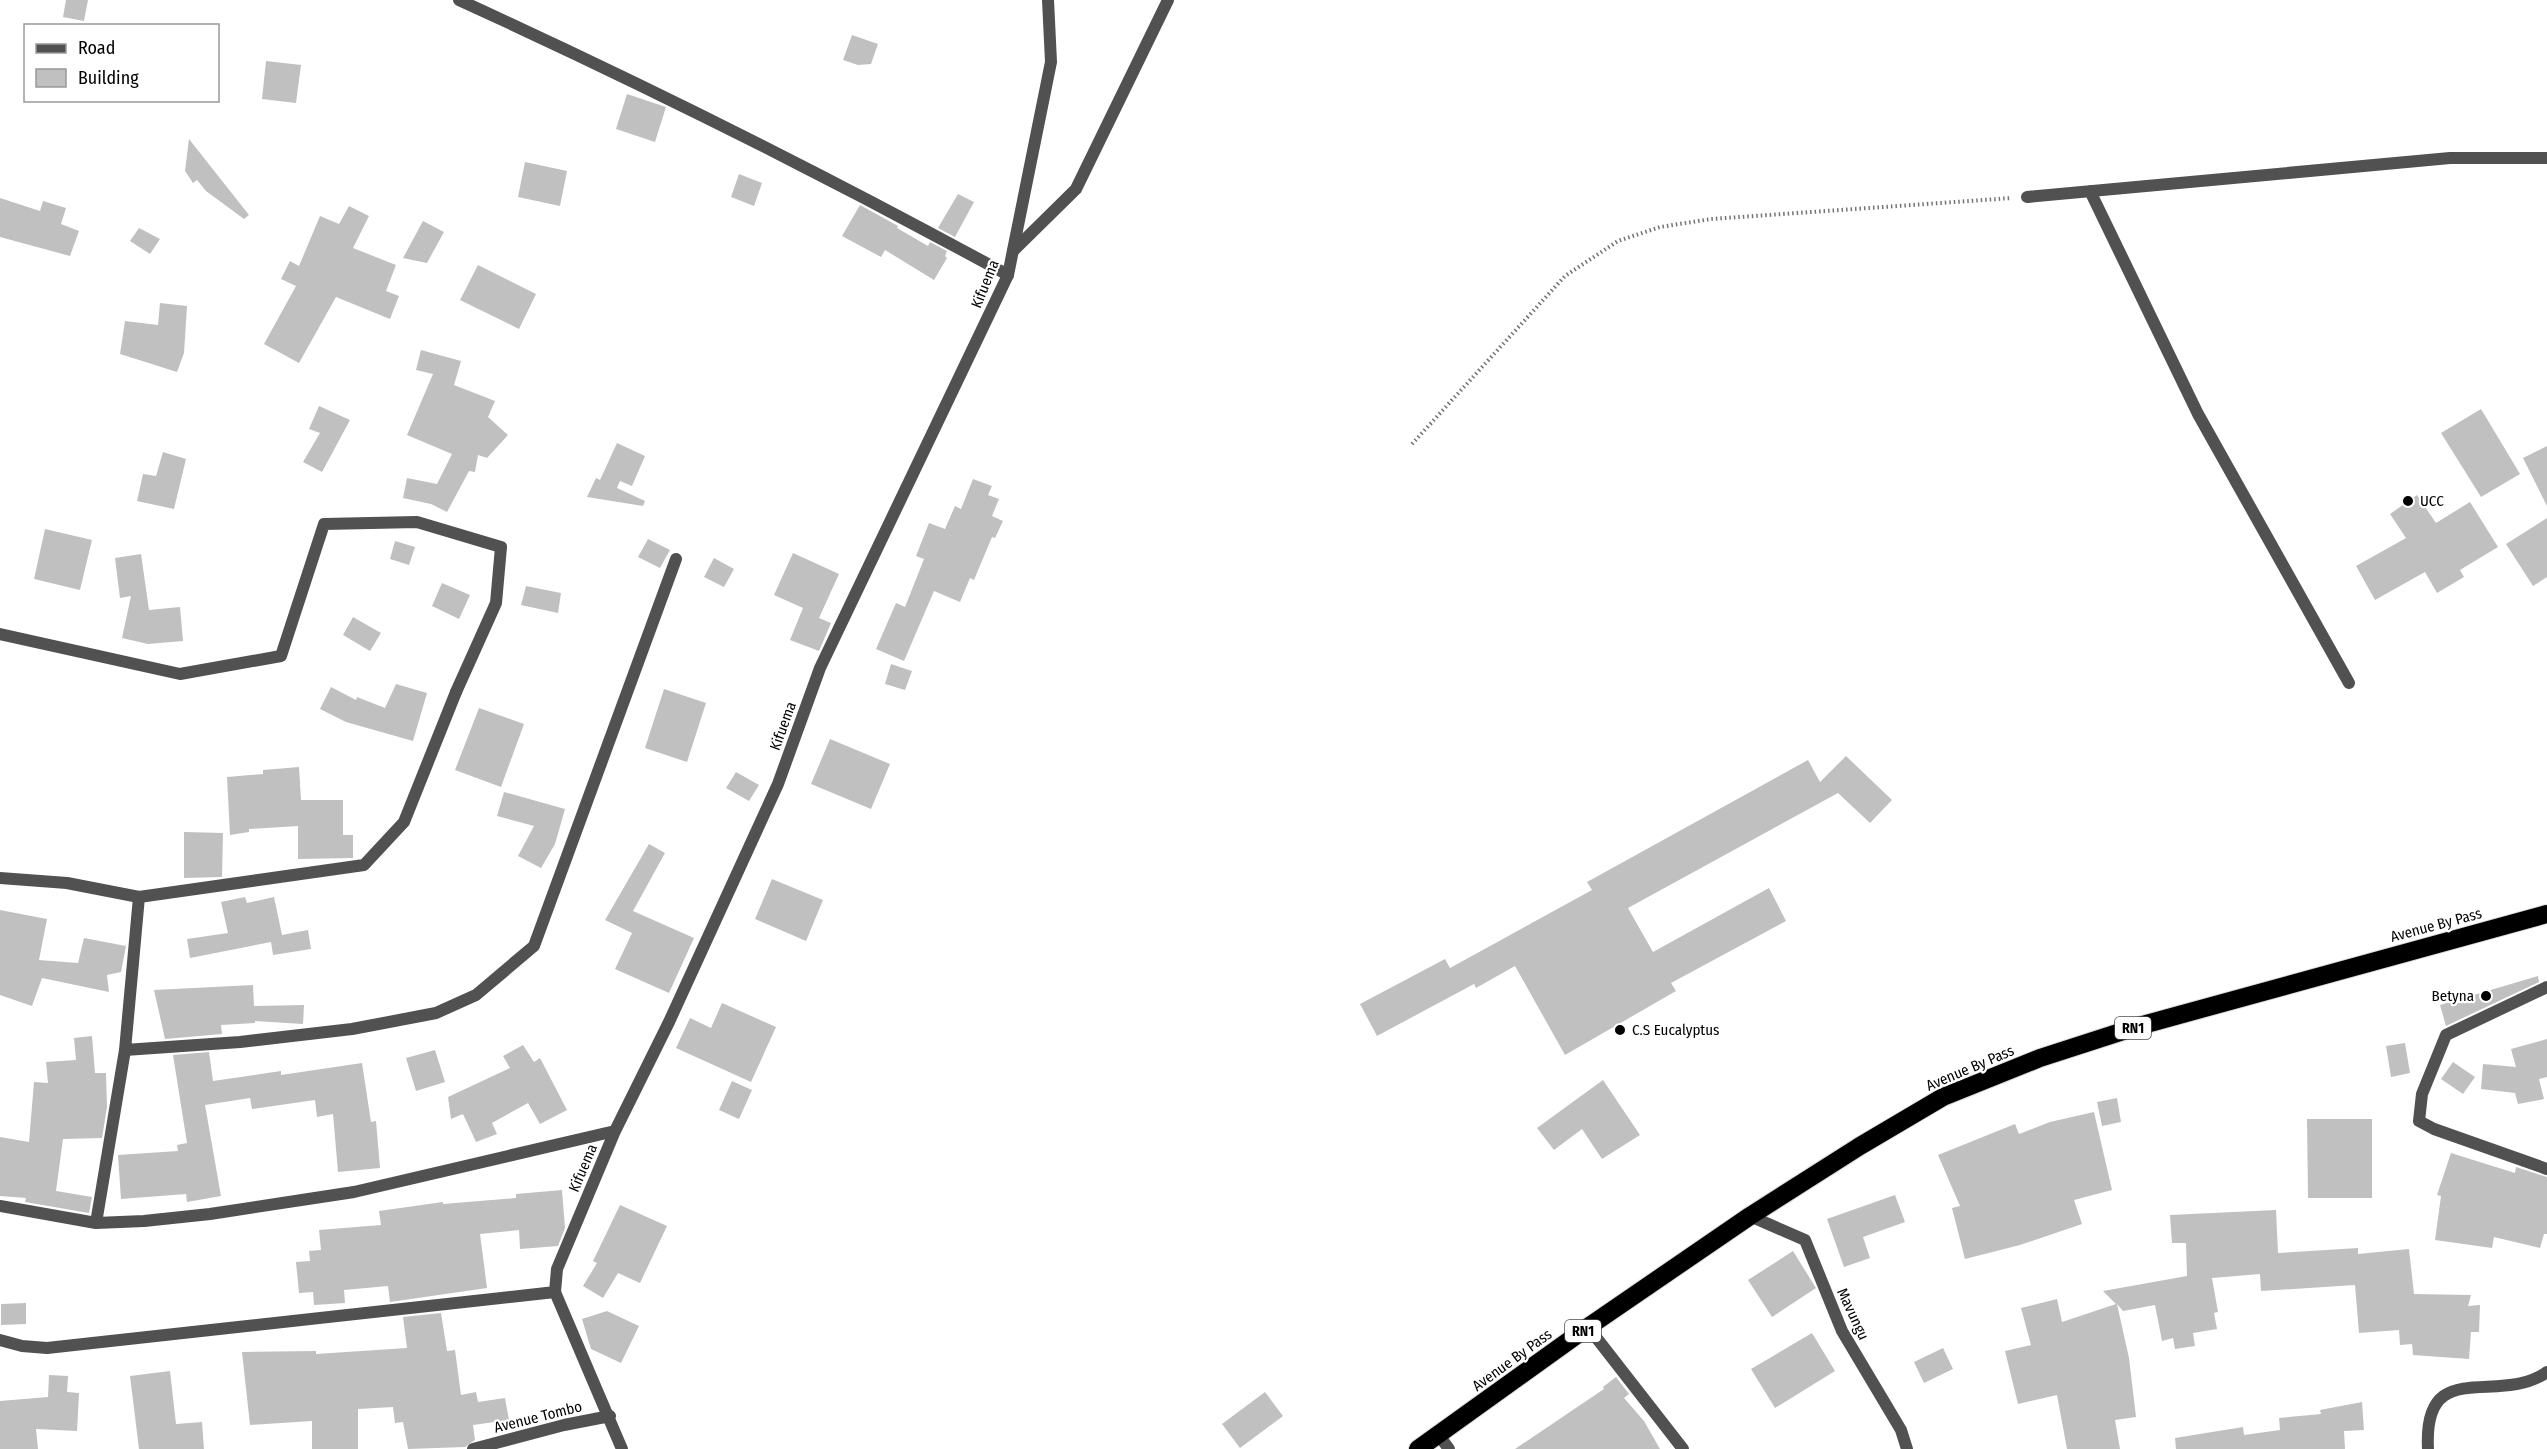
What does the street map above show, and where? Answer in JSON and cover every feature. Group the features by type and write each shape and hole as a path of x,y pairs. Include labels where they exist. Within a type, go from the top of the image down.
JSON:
{"highway":[{"name":"Avenue By Pass","path":"1418,1449 1444,1442 1588,1327 1750,1216 1943,1096 2040,1058 2228,1000 2547,914"}],"street":[{"path":"459,0 571,51 884,207 1008,275"},
{"name":"Kifuema","path":"555,1292 557,1269 615,1131 669,1022 778,784 820,668 1008,275 1051,62 1048,0"},
{"path":"1013,251 1076,189 1168,0"},
{"path":"2027,197 2450,158 2547,158"},
{"path":"2090,191 2198,414 2349,683"},
{"path":"0,634 180,674 281,657 324,524 417,522 501,547 496,603 456,692 404,822 364,865 139,897 67,883 0,878"},
{"path":"125,1050 240,1042 352,1029 436,1013 476,996 534,946 676,559"},
{"path":"96,1223 125,1050 139,897"},
{"path":"2547,987 2446,1035 2422,1094 2423,1105 2419,1121 2434,1129 2547,1169"},
{"path":"0,1206 96,1223 210,1214 354,1192 615,1131"},
{"name":"Mavungu","path":"1750,1216 1805,1240 1842,1331 1901,1430 1907,1449"},
{"path":"0,1340 47,1348 555,1292 610,1416 622,1449"},
{"path":"1588,1327 1683,1449"},
{"path":"2428,1449 2427,1424 2432,1409 2444,1395 2466,1387 2518,1385 2547,1372"},
{"name":"Avenue Tombo","path":"473,1449 610,1416"}],"path":[{"path":"1412,444 1565,276 1618,241 1660,226 1711,219 2027,197"}],"building":[{"path":"66,0 88,0 84,21 63,17"},
{"path":"852,35 878,44 871,64 858,65 843,60"},
{"path":"266,61 301,65 296,103 262,99"},
{"path":"627,94 666,107 655,142 616,129"},
{"path":"189,139 249,215 244,219 206,191 197,180 193,183 185,171"},
{"path":"525,162 567,171 560,206 518,197"},
{"path":"739,174 762,183 754,206 731,197"},
{"path":"958,194 974,202 955,237 938,228"},
{"path":"0,198 40,211 43,201 66,208 61,224 79,231 70,256 0,237"},
{"path":"860,205 928,246 930,242 947,251 945,256 947,258 934,280 885,250 881,257 842,236"},
{"path":"349,206 369,216 353,248 396,265 386,291 399,296 390,319 336,297 299,363 264,344 296,286 281,279 290,261 299,266 320,216 339,224"},
{"path":"423,221 444,232 427,263 403,258"},
{"path":"139,228 160,239 150,254 130,241"},
{"path":"478,265 536,294 519,329 460,300"},
{"path":"160,303 187,306 184,353 177,372 120,354 125,321 158,325"},
{"path":"421,350 461,361 454,385 495,401 488,417 508,435 487,458 478,455 475,472 469,471 447,512 431,504 403,498 407,478 437,484 452,454 407,435 433,374 416,370"},
{"path":"319,406 350,420 322,472 303,462 320,433 309,429"},
{"path":"2481,409 2520,474 2481,497 2441,433"},
{"path":"617,443 645,456 632,486 620,481 617,488 645,501 643,506 587,497 596,478 600,480"},
{"path":"2547,446 2547,506 2523,458"},
{"path":"163,452 186,459 174,509 137,501 143,474 156,476"},
{"path":"973,479 992,486 988,495 999,499 992,516 1003,521 995,538 992,537 974,580 970,578 960,602 934,591 904,661 876,649 896,603 905,607 924,559 916,556 929,523 945,529 955,506 961,509"},
{"path":"2417,495 2436,523 2470,502 2498,547 2460,570 2464,577 2437,593 2425,572 2375,600 2356,566 2406,538 2390,514"},
{"path":"2547,518 2547,577 2533,586 2506,544"},
{"path":"45,529 92,540 80,590 34,579"},
{"path":"648,539 670,550 660,568 638,557"},
{"path":"395,541 415,547 409,565 390,559"},
{"path":"793,553 839,574 819,618 831,623 819,651 790,640 803,608 774,595"},
{"path":"141,554 149,610 180,607 183,641 148,644 122,638 131,596 120,598 115,558"},
{"path":"714,558 734,569 724,587 704,577"},
{"path":"442,583 470,595 459,619 432,606"},
{"path":"526,586 561,593 558,613 521,605"},
{"path":"353,617 381,633 370,651 343,635"},
{"path":"891,664 912,671 905,690 885,684"},
{"path":"396,684 427,693 413,741 346,722 320,709 331,687 356,700 357,697 385,708"},
{"path":"664,689 706,703 687,762 645,748"},
{"path":"479,708 524,724 501,787 455,770"},
{"path":"830,739 890,764 871,809 811,784"},
{"path":"1846,756 1892,800 1870,823 1838,793 1628,908 1653,952 1769,888 1786,921 1671,983 1676,991 1565,1055 1515,966 1476,988 1474,984 1377,1036 1360,1004 1445,959 1450,968 1592,890 1587,882 1808,760 1820,782"},
{"path":"299,767 301,800 343,800 343,835 353,835 353,858 298,859 298,826 249,829 249,832 230,835 227,777 263,774 263,770"},
{"path":"736,772 759,785 749,801 726,788"},
{"path":"504,792 565,809 555,844 541,868 518,856 534,826 497,816"},
{"path":"184,832 223,833 222,877 184,878"},
{"path":"649,844 665,853 633,911 694,938 669,993 615,969 632,933 605,920"},
{"path":"772,879 823,900 806,941 755,919"},
{"path":"245,897 247,903 274,897 282,935 308,930 311,949 273,955 271,942 190,958 187,939 228,933 221,902"},
{"path":"0,910 47,919 39,960 78,963 84,938 126,946 121,972 107,975 109,992 42,978 32,1006 0,995"},
{"path":"2538,976 2539,982 2446,1026 2440,1005"},
{"path":"253,985 254,1006 304,1005 303,1024 255,1021 255,1023 221,1025 222,1034 165,1039 154,990"},
{"path":"722,1003 776,1027 751,1082 676,1048 690,1018 711,1028"},
{"path":"92,1036 95,1073 106,1073 107,1107 102,1138 63,1139 56,1191 92,1197 89,1213 25,1202 26,1198 0,1196 0,1137 29,1142 34,1082 48,1083 46,1062 76,1060 74,1038"},
{"path":"2547,1039 2547,1077 2539,1079 2544,1099 2518,1104 2515,1093 2481,1089 2483,1064 2516,1067 2511,1049"},
{"path":"2405,1043 2410,1073 2391,1077 2386,1046"},
{"path":"523,1045 534,1062 540,1058 567,1110 540,1124 528,1103 492,1123 497,1134 476,1142 463,1114 451,1119 448,1097 510,1068 503,1056"},
{"path":"435,1050 445,1082 416,1091 406,1058"},
{"path":"209,1052 213,1081 281,1071 281,1075 362,1063 371,1122 376,1121 380,1168 338,1172 333,1114 317,1117 315,1100 252,1109 250,1098 205,1105 221,1196 187,1202 186,1194 121,1199 118,1155 178,1151 177,1145 187,1143 173,1055"},
{"path":"2453,1062 2475,1077 2463,1094 2441,1079"},
{"path":"1603,1080 1640,1135 1602,1159 1582,1129 1554,1150 1537,1128"},
{"path":"732,1081 752,1090 739,1119 719,1110"},
{"path":"2117,1098 2121,1122 2102,1126 2097,1102"},
{"path":"2094,1112 2112,1190 2074,1200 2082,1224 2020,1245 1965,1259 1952,1208 1960,1206 1938,1155 2015,1124 2019,1134 2050,1122"},
{"path":"2307,1119 2372,1119 2372,1198 2308,1198"},
{"path":"2451,1153 2515,1173 2516,1167 2547,1177 2547,1234 2544,1234 2540,1248 2494,1237 2492,1248 2435,1240 2441,1196 2437,1195"},
{"path":"562,1190 565,1228 558,1246 520,1249 519,1230 480,1234 487,1288 390,1302 388,1286 344,1290 345,1303 314,1305 313,1292 299,1293 296,1262 310,1261 309,1251 321,1250 319,1230 381,1225 379,1211 443,1202 443,1204 516,1198 516,1194"},
{"path":"1895,1195 1905,1222 1863,1237 1870,1258 1844,1267 1827,1219"},
{"path":"620,1205 667,1226 640,1283 618,1273 603,1298 583,1286 597,1263 593,1261"},
{"path":"2276,1210 2278,1253 2358,1248 2358,1254 2409,1249 2414,1294 2471,1295 2468,1306 2480,1305 2479,1332 2471,1332 2469,1359 2413,1355 2412,1344 2400,1345 2399,1330 2359,1333 2355,1285 2261,1291 2260,1274 2212,1278 2218,1312 2214,1313 2217,1329 2193,1333 2195,1346 2175,1349 2173,1338 2162,1341 2155,1305 2123,1311 2117,1304 2129,1358 2136,1417 2115,1420 2120,1449 2067,1449 2057,1395 2018,1404 2005,1351 2031,1345 2021,1308 2057,1299 2062,1322 2116,1304 2103,1291 2187,1276 2186,1243 2172,1243 2170,1215"},
{"path":"1793,1251 1816,1288 1772,1317 1748,1280"},
{"path":"26,1303 26,1324 1,1325 1,1304"},
{"path":"607,1311 639,1326 621,1363 591,1349 582,1319"},
{"path":"441,1313 447,1351 455,1350 461,1395 476,1392 478,1402 505,1398 509,1420 473,1425 475,1440 465,1447 408,1449 403,1422 395,1423 393,1407 358,1409 358,1449 312,1449 312,1421 250,1425 242,1352 316,1351 316,1354 407,1348 403,1317"},
{"path":"1812,1333 1835,1371 1775,1408 1751,1369"},
{"path":"1943,1348 1953,1369 1924,1383 1914,1362"},
{"path":"170,1371 176,1424 202,1422 204,1449 139,1449 130,1376"},
{"path":"49,1375 68,1376 67,1392 79,1393 77,1431 36,1429 38,1449 0,1449 0,1401 48,1397"},
{"path":"1616,1377 1629,1394 1624,1398 1644,1421 1660,1449 1515,1449 1604,1389 1603,1387"},
{"path":"1265,1392 1283,1416 1240,1448 1222,1424"},
{"path":"2362,1402 2364,1430 2344,1431 2345,1449 2176,1449 2175,1438 2243,1427 2244,1435 2280,1430 2279,1418 2321,1414 2320,1410"}],"place":[{"name":"UCC","path":"2408,501"},
{"name":"Betyna","path":"2486,996"},
{"name":"C.S Eucalyptus","path":"1620,1030"}]}
